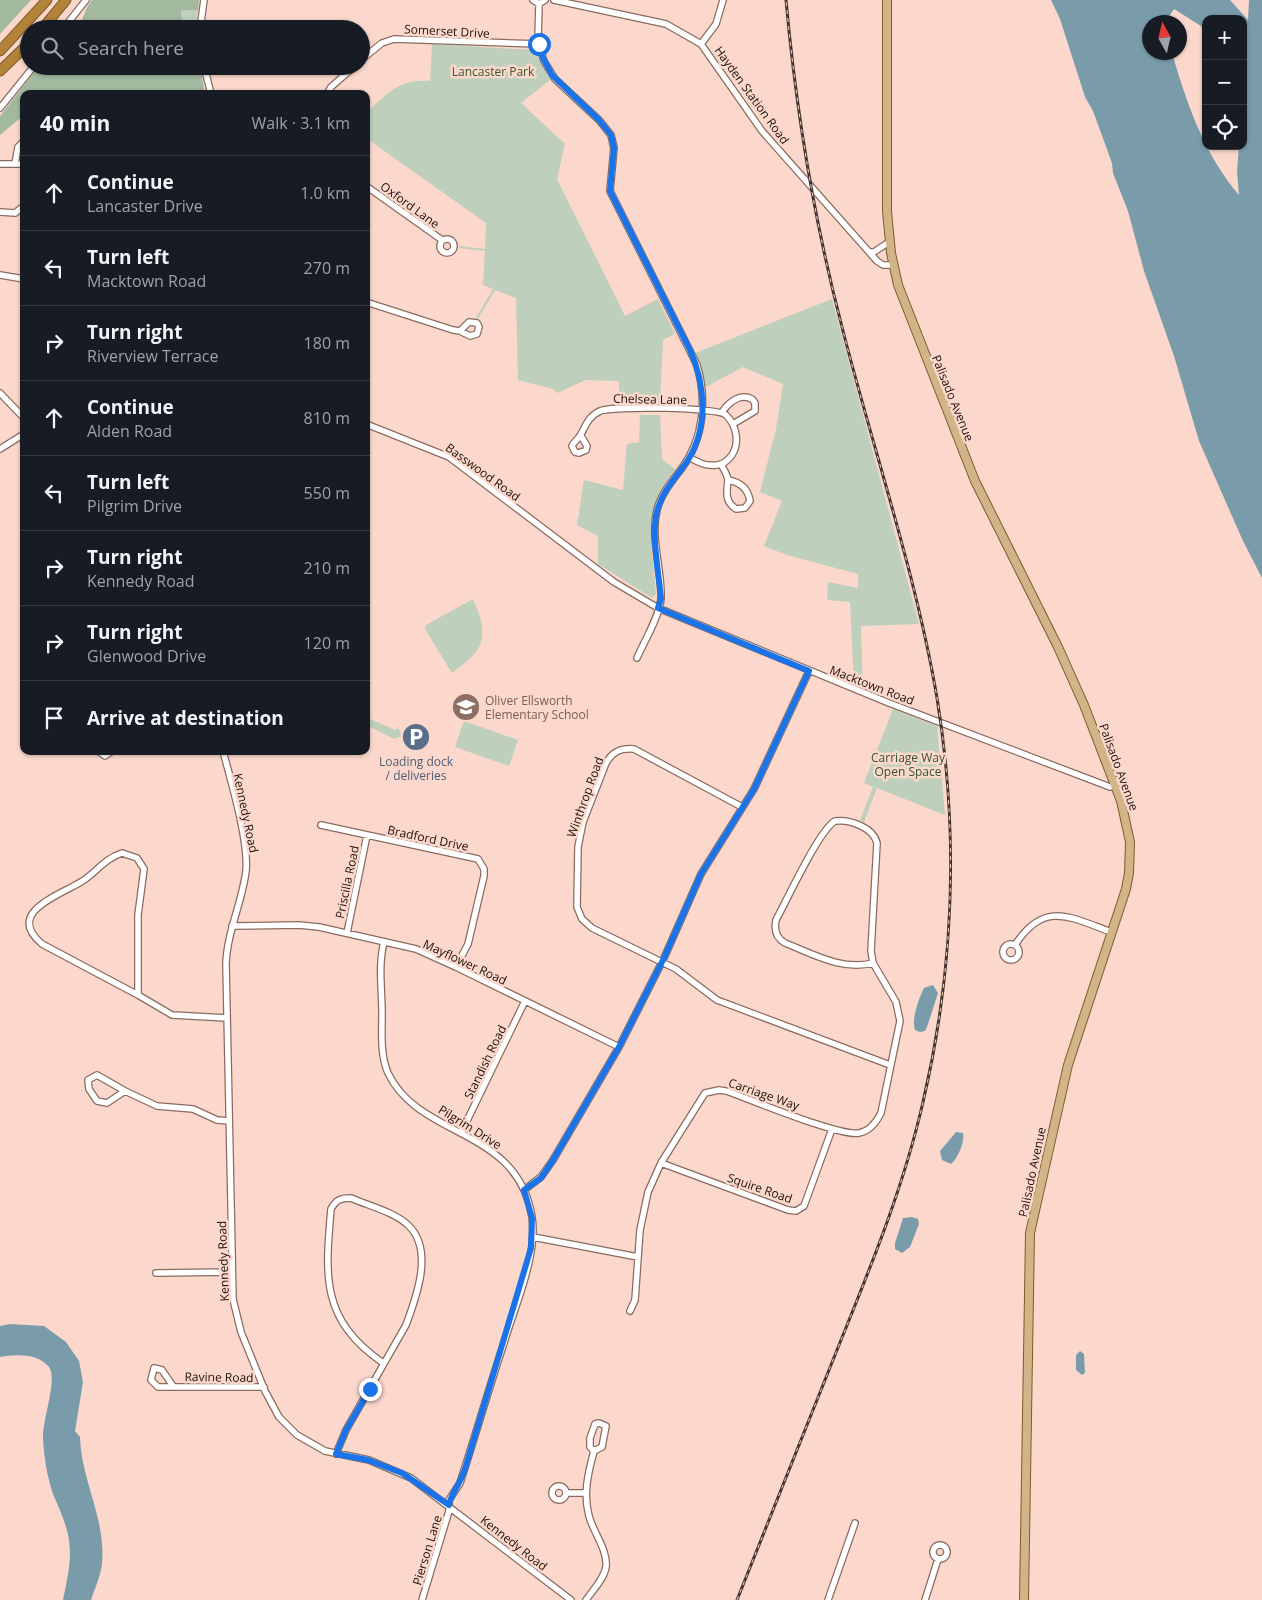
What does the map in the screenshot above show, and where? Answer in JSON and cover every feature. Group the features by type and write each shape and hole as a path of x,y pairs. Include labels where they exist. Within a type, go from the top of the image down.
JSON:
{"highway":[{"path":"29,20 47,0"},
{"path":"49,20 66,0"},
{"path":"0,51 20,29"},
{"path":"0,71 20,52"}],"main road":[{"name":"Palisado Avenue","path":"887,0 886,199 889,242 893,265 913,329 974,481 1058,647 1115,785 1128,824 1130,863 1126,889 1068,1065 1030,1239 1024,1600"}],"street":[{"path":"70,20 86,0"},
{"path":"201,20 204,0"},
{"path":"545,0 536,2 539,44 542,56 552,75 599,120 611,135 614,148 610,191 697,366 703,393 703,410 697,440 690,457 664,493 657,510 656,532 661,599 637,658"},
{"name":"Hayden Station Road","path":"554,0 666,24 701,44 762,131 880,264 893,265"},
{"path":"701,44 716,24 723,0"},
{"name":"Somerset Drive","path":"370,53 382,43 394,38 539,44"},
{"path":"0,108 27,75"},
{"path":"206,75 210,90"},
{"path":"329,90 344,75"},
{"path":"15,164 20,145"},
{"path":"0,164 20,164"},
{"name":"Oxford Lane","path":"370,189 442,240"},
{"path":"0,212 15,213 20,209"},
{"path":"869,252 874,252 889,242"},
{"path":"0,275 20,278"},
{"path":"370,303 460,331"},
{"path":"0,393 20,414"},
{"path":"690,457 706,465 716,466 727,461 735,450 736,442 733,424 722,412 738,398 752,399 755,403 755,411 733,424"},
{"name":"Chelsea Lane","path":"581,436 593,416 609,408 722,412"},
{"name":"Basswood Road","path":"370,426 449,457 578,554"},
{"path":"0,450 20,437"},
{"path":"722,464 728,480 725,488 732,507 736,509 745,508 750,501 746,488 735,481 728,480"},
{"name":"Macktown Road","path":"578,554 614,582 658,608 809,671 1101,783 1110,786 1115,785"},
{"path":"524,1190 541,1178 553,1160 619,1047 662,962 701,874 764,769 809,671"},
{"name":"Winthrop Road","path":"742,807 634,749 619,750 611,754 578,838 577,900 579,913 585,923 592,928 662,962 686,976 716,1000 890,1066"},
{"name":"Kennedy Road","path":"224,755 246,859 243,889 232,926 226,964 233,1299 238,1322 264,1388 280,1417 297,1435 318,1448 336,1454 368,1460 402,1473 449,1505 571,1600"},
{"path":"835,821 846,821 866,829 876,838 872,963 854,966 841,965 785,943 780,940 775,931 776,920 803,870 825,830 835,821"},
{"name":"Bradford Drive","path":"321,825 478,859 484,870 484,876 471,934 456,967"},
{"name":"Priscilla Road","path":"346,933 367,835"},
{"path":"138,995 138,915 144,869 137,858 122,853 113,856 77,885 42,902 32,912 31,926 34,935 42,944 172,1015 227,1018"},
{"path":"1014,945 1030,925 1040,918 1052,916 1068,917 1112,932"},
{"name":"Mayflower Road","path":"232,926 299,925 346,933 416,949 619,1047"},
{"name":"Pilgrim Drive","path":"384,942 381,962 383,1038 387,1071 399,1090 410,1102 462,1131 502,1159 516,1175 524,1190 530,1209 533,1236 524,1277 465,1469 460,1483 449,1500 449,1505"},
{"name":"Carriage Way","path":"630,1311 635,1300 640,1230 648,1192 661,1163 699,1099 711,1091 726,1091 843,1133 859,1133 874,1125 881,1113 900,1021 896,1002 872,963"},
{"name":"Standish Road","path":"462,1131 525,1002"},
{"path":"125,1091 102,1104 98,1102 89,1090 88,1080 98,1075 125,1091 157,1106 193,1109 218,1120 229,1120"},
{"name":"Squire Road","path":"661,1163 788,1210 796,1211 802,1208 807,1200 832,1129"},
{"path":"336,1454 346,1430 383,1363 395,1346 413,1307 421,1268 419,1243 413,1230 402,1220 351,1198 344,1198 336,1201 331,1209 327,1262 329,1287 334,1306 342,1323 354,1339 383,1363"},
{"path":"533,1236 638,1257"},
{"path":"156,1273 232,1272"},
{"name":"Ravine Road","path":"173,1386 264,1388"},
{"path":"603,1423 607,1428 604,1441 600,1450 594,1451 590,1447 590,1438 595,1424 603,1423"},
{"path":"586,1600 600,1581 606,1567 604,1554 589,1516 586,1493 594,1451"},
{"path":"566,1493 586,1493"},
{"name":"Pierson Lane","path":"422,1600 449,1505"},
{"path":"828,1600 855,1523"},
{"path":"925,1600 938,1559"}],"green space":[{"path":"0,0 31,0 0,34"},
{"path":"92,0 199,0 198,10 181,10 182,20 82,20"},
{"path":"181,9 198,10 196,20 182,20"},
{"name":"Lancaster Park","path":"432,44 532,50 536,53 550,80 521,103 565,144 557,179 625,316 658,299 675,334 663,340 660,406 619,405 619,381 585,380 558,393 553,389 518,380 516,298 495,290 478,319 476,318 493,289 483,285 485,251 459,248 459,246 485,249 486,223 370,141 370,109 381,99 402,85 410,82 430,81"},
{"path":"32,75 202,75 204,90 20,90"},
{"path":"20,90 20,118 0,135 0,116"},
{"path":"832,299 919,624 861,626 863,688 854,684 850,602 827,600 828,582 858,588 858,574 787,555 764,546 782,501 760,492 776,429 783,384 743,367 706,387 695,353"},
{"path":"640,415 660,415 662,459 675,469 664,485 653,514 651,544 656,594 652,598 598,564 598,536 577,525 584,480 623,490 627,444 639,442"},
{"path":"473,599 482,623 483,633 481,641 472,657 452,673 425,629 426,625"},
{"name":"Carriage Way Open Space","path":"893,709 937,726 945,815 877,788 864,822 860,820 873,787 864,783"},
{"path":"370,719 395,730 399,728 401,736 394,739 370,727"},
{"path":"464,721 518,740 509,766 455,747"}],"water":[{"path":"1051,0 1230,0 1244,15 1202,15 1202,27 1187,17 1187,15 1174,9 1170,15 1142,15 1142,60 1174,60 1202,137 1202,150 1208,150 1239,195 1237,171 1239,150 1247,150 1247,19 1249,0 1262,0 1262,578 1243,541 1199,441 1174,356 1144,271 1128,211 1113,173 1112,163 1093,111 1085,97 1060,19"},
{"path":"933,985 938,993 927,1027 925,1031 920,1032 915,1030 914,1025 916,1009 924,988"},
{"path":"956,1132 963,1133 963,1140 958,1154 951,1164 942,1160 940,1151"},
{"path":"912,1217 918,1219 919,1224 910,1247 902,1253 895,1249 895,1243 903,1218"},
{"path":"10,1324 44,1326 66,1342 79,1361 83,1382 75,1431 80,1437 84,1469 97,1515 102,1547 101,1568 91,1600 63,1600 70,1548 65,1523 49,1480 43,1438 51,1390 51,1373 49,1367 44,1362 33,1357 12,1355 0,1357 0,1326"},
{"path":"1080,1351 1084,1354 1085,1373 1082,1375 1076,1370 1076,1355"}],"railway":[{"path":"737,1600 875,1256 897,1195 923,1102 933,1052 947,951 950,901 948,799 944,748 937,698 918,605 854,373 823,246 807,165 786,0"}],"place":[{"name":"Oliver Ellsworth Elementary School","path":"466,707"},
{"name":"Loading dock / deliveries","path":"416,737"}],"route":[{"path":"370,1389 346,1430 336,1454 368,1460 402,1473 449,1505 449,1500 460,1483 465,1469 528,1262 533,1226 524,1190 541,1178 553,1160 619,1047 664,958 701,874 718,843 754,789 809,671 658,608 661,599 657,558 657,510 664,493 690,457 697,440 703,410 700,376 690,350 610,191 614,148 611,135 605,126 552,75 542,56 539,44"}]}
